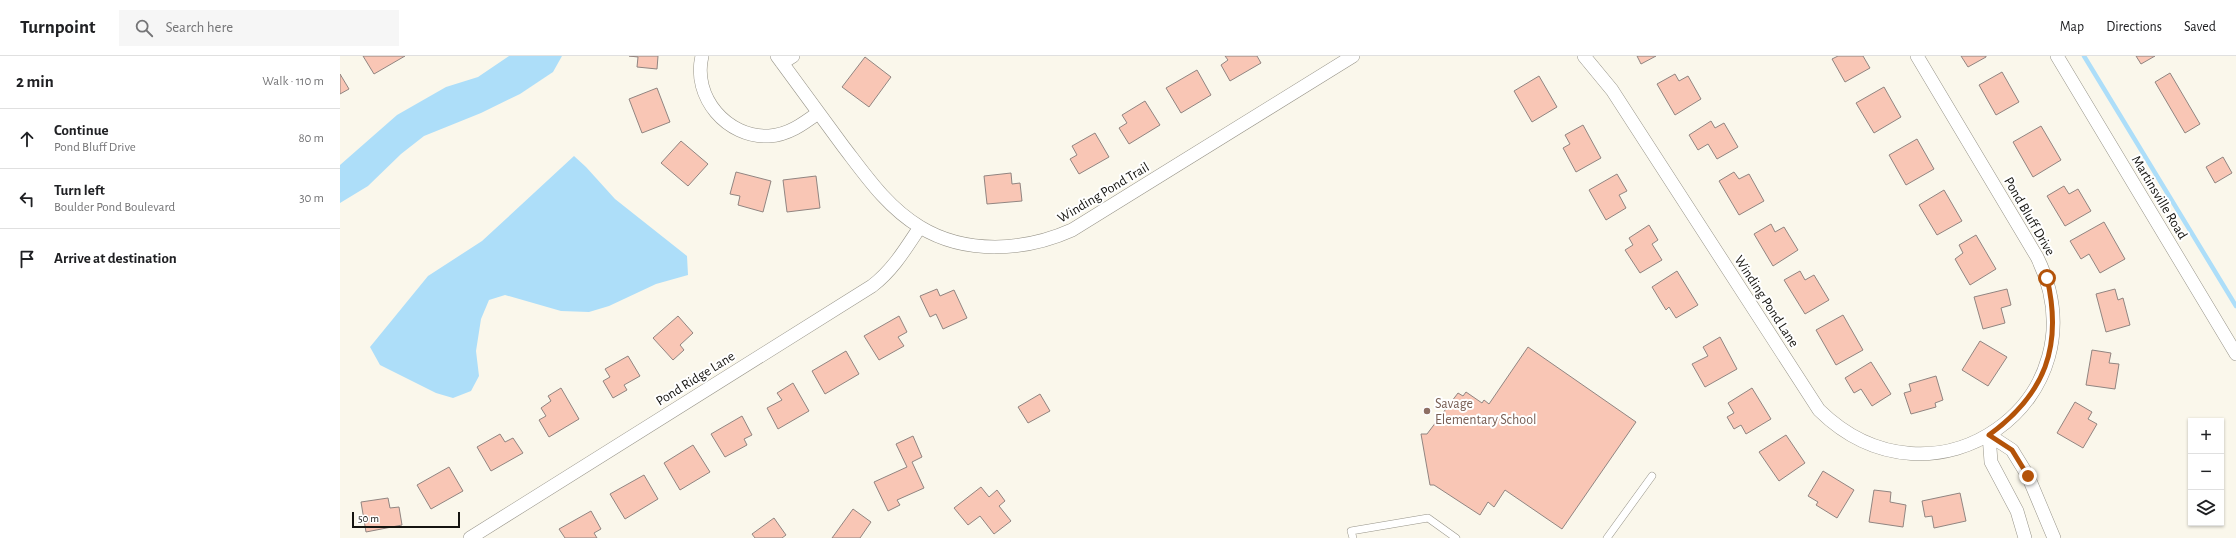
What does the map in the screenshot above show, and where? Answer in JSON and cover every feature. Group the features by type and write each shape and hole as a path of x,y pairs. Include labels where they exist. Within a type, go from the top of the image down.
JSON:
{"street":[{"path":"702,56 700,73 704,94 709,104 726,122 738,129 750,134 769,136 794,130 818,113"},
{"path":"779,60 793,56"},
{"name":"Winding Pond Trail","path":"779,60 881,195 920,227 951,239 984,246 1017,246 1053,238 1089,221 1353,56"},
{"name":"Winding Pond Lane","path":"1584,56 1599,72 1612,90 1807,395 1832,423 1848,435 1870,446 1908,454 1932,454 1951,451 1989,435"},
{"name":"Pond Bluff Drive","path":"1917,56 2037,257 2047,278 2053,301 2053,332 2049,355 2040,378 2017,413 1989,435"},
{"name":"Martinsville Road","path":"2057,56 2236,354"},
{"name":"Pond Ridge Lane","path":"470,538 872,286 884,277 920,227"},
{"path":"1989,435 1991,462 2017,511 2025,538"},
{"path":"1989,435 2012,450 2028,476 2054,538"}],"lane":[{"path":"1607,538 1652,476"},
{"path":"1353,538 1351,531 1428,518 1456,538"}],"water":[{"path":"509,56 562,56 553,72 520,94 481,113 424,136 401,154 368,186 340,203 340,165 397,115 446,87 478,77"},
{"path":"574,156 615,199 687,256 688,275 656,284 609,306 589,312 561,311 505,295 489,300 481,319 476,351 479,376 471,391 453,398 436,393 380,365 370,347 428,276 482,241"}],"building":[{"path":"363,56 405,56 374,74"},
{"path":"629,56 658,56 657,69 637,67 638,57"},
{"path":"1225,56 1257,56 1261,63 1230,81 1221,65 1228,60"},
{"path":"1637,56 1656,56 1641,64"},
{"path":"1838,56 1863,56 1870,68 1845,82 1832,59"},
{"path":"1961,56 1986,56 1986,57 1968,67"},
{"path":"2136,56 2155,56 2141,64"},
{"path":"865,57 891,77 869,107 842,87"},
{"path":"1197,70 1211,95 1181,113 1166,88"},
{"path":"2002,72 2019,102 1996,115 1979,85"},
{"path":"2170,73 2200,124 2185,133 2155,82"},
{"path":"340,74 349,89 340,94"},
{"path":"1675,74 1679,81 1688,76 1701,99 1675,115 1657,84"},
{"path":"1539,76 1557,107 1532,122 1514,91"},
{"path":"1884,87 1901,117 1874,133 1856,103"},
{"path":"657,88 670,122 642,133 629,99"},
{"path":"1145,101 1160,125 1129,144 1119,128 1127,123 1122,115"},
{"path":"1711,121 1715,128 1724,123 1738,147 1717,159 1708,144 1698,150 1689,135"},
{"path":"1583,125 1601,158 1576,172 1563,148 1570,144 1565,135"},
{"path":"2041,126 2061,160 2033,177 2013,142"},
{"path":"1095,133 1109,157 1079,174 1070,159 1077,155 1072,146"},
{"path":"1917,139 1934,169 1906,185 1889,155"},
{"path":"681,141 708,164 688,186 661,163"},
{"path":"2223,157 2232,173 2215,183 2206,167"},
{"path":"736,172 771,181 763,212 738,205 740,196 730,194"},
{"path":"1734,172 1739,179 1749,174 1764,201 1739,215 1719,181"},
{"path":"1011,173 1012,184 1020,183 1022,201 987,204 984,176"},
{"path":"1617,174 1627,191 1619,195 1626,208 1606,220 1589,190"},
{"path":"816,176 820,208 787,212 783,180"},
{"path":"2064,186 2069,194 2078,189 2091,211 2065,226 2047,196"},
{"path":"1944,190 1962,221 1937,235 1919,205"},
{"path":"2104,222 2125,259 2100,273 2089,254 2081,259 2070,241"},
{"path":"1771,224 1775,232 1784,227 1798,250 1773,266 1754,234"},
{"path":"1649,225 1658,240 1652,244 1662,260 1640,273 1625,250 1633,245 1629,238"},
{"path":"1976,235 1996,269 1970,285 1955,259 1963,253 1959,245"},
{"path":"1677,271 1698,305 1676,318 1669,307 1666,310 1652,287"},
{"path":"1800,271 1805,280 1814,275 1829,300 1805,314 1784,280"},
{"path":"937,289 940,296 954,290 967,318 943,329 936,314 930,317 920,296"},
{"path":"2007,289 2011,305 2001,308 2005,323 1983,329 1974,297"},
{"path":"2115,289 2118,300 2123,298 2130,325 2106,332 2096,294"},
{"path":"1843,315 1863,350 1836,365 1816,330"},
{"path":"678,316 693,333 680,345 684,350 673,360 653,338"},
{"path":"899,316 907,332 898,337 904,346 879,360 864,336"},
{"path":"1720,337 1737,369 1705,387 1692,364 1708,356 1703,347"},
{"path":"1980,341 2007,357 1988,386 1962,370"},
{"path":"1528,347 1636,422 1562,529 1505,490 1494,507 1488,502 1480,515 1434,485 1430,485 1421,434 1427,434 1458,393 1463,396 1466,392 1482,403 1484,400 1489,404"},
{"path":"2092,350 2111,353 2109,363 2119,364 2115,389 2086,385"},
{"path":"846,351 859,374 825,394 812,371"},
{"path":"628,356 640,376 624,385 627,390 613,398 603,381 610,377 605,369"},
{"path":"1871,362 1891,394 1872,406 1861,389 1854,393 1845,378"},
{"path":"1936,376 1943,400 1935,403 1936,407 1911,414 1904,393 1911,391 1909,384"},
{"path":"793,383 809,411 778,429 767,408 782,400 777,393"},
{"path":"561,388 579,419 549,437 539,420 546,416 541,408 551,401 548,396"},
{"path":"1752,388 1771,419 1746,434 1741,425 1734,429 1727,417 1734,413 1728,403"},
{"path":"1040,394 1050,411 1028,423 1018,407"},
{"path":"2075,402 2092,412 2088,419 2097,424 2083,448 2057,433"},
{"path":"742,416 752,435 744,439 747,445 725,457 711,434"},
{"path":"500,434 505,442 513,438 523,453 491,471 477,447"},
{"path":"1786,435 1805,463 1779,481 1759,452"},
{"path":"913,436 922,457 912,462 924,488 897,500 900,505 888,511 874,482 907,467 896,444"},
{"path":"693,445 710,472 680,490 664,463"},
{"path":"449,467 463,491 431,509 417,485"},
{"path":"1823,471 1854,490 1837,518 1816,505 1818,502 1808,496"},
{"path":"644,475 658,499 625,519 610,494"},
{"path":"981,487 989,497 997,490 1005,501 999,506 1011,521 994,534 980,516 968,525 954,508"},
{"path":"1874,490 1891,492 1890,502 1906,505 1903,527 1869,522"},
{"path":"1960,493 1966,521 1934,528 1932,516 1925,517 1922,501"},
{"path":"388,498 390,508 399,507 402,525 366,532 361,502"},
{"path":"853,509 871,522 860,538 832,538"},
{"path":"591,511 601,529 594,533 597,538 565,538 559,529"},
{"path":"774,518 786,535 782,538 755,538 752,534"}],"waterway":[{"path":"2084,56 2236,306"}],"place":[{"name":"Savage Elementary School","path":"1427,411"}],"route":[{"path":"2028,476 2012,450 1989,435 2011,419 2027,400 2040,378 2049,355 2054,315 2053,301 2047,278"}]}
